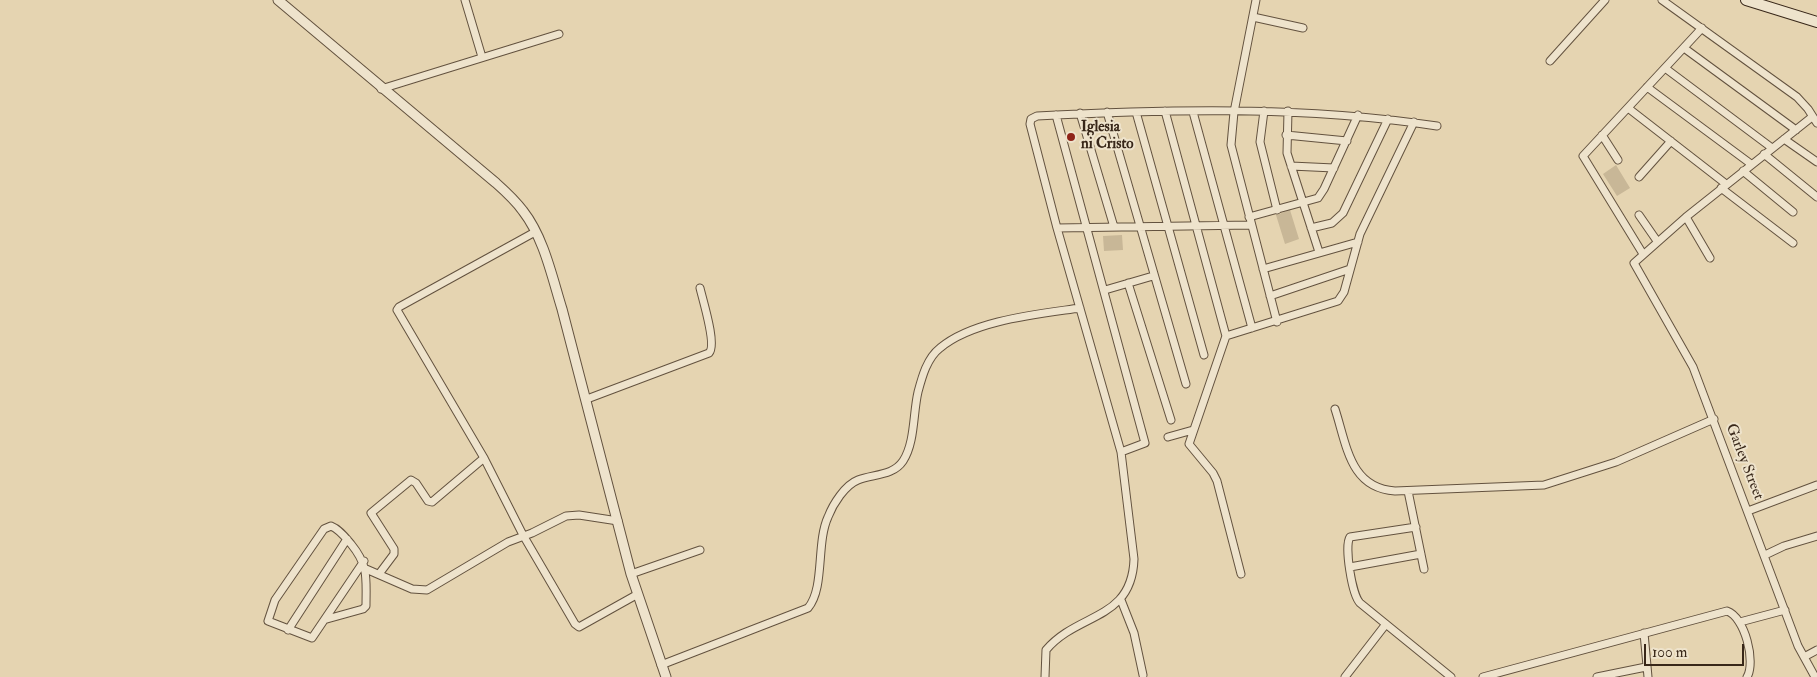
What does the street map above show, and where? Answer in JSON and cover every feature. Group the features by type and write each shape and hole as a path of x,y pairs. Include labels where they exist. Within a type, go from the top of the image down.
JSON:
{"main road":[{"path":"1746,0 1817,22"}],"street":[{"path":"278,0 381,89 496,182 523,211 535,232 550,268 587,399 631,574 666,677"},
{"path":"465,0 482,57"},
{"path":"1256,0 1234,112 1231,145 1277,322"},
{"path":"1550,60 1605,0"},
{"path":"1662,0 1702,28 1797,97 1815,120 1796,130 1751,164 1643,254 1583,156 1702,28"},
{"path":"1253,17 1303,28"},
{"path":"381,89 559,34"},
{"path":"1684,48 1796,130"},
{"path":"1665,68 1772,148"},
{"path":"1647,87 1751,164"},
{"path":"1628,108 1793,243"},
{"path":"1165,111 1226,336 1189,444 1213,473 1217,481 1241,574"},
{"path":"1264,111 1260,142 1277,210"},
{"path":"1288,111 1287,153 1319,252"},
{"path":"1045,677 1045,655 1050,646 1121,600 1129,586 1134,564 1130,512 1121,452 1057,228 1030,122 1037,116 1080,113 1288,111 1388,118 1437,126"},
{"path":"1107,112 1153,276 1186,384"},
{"path":"1136,112 1204,355"},
{"path":"1193,112 1252,328"},
{"path":"1080,113 1114,227"},
{"path":"1056,115 1146,443 1121,452"},
{"path":"1249,217 1302,203 1321,195 1358,116"},
{"path":"1311,228 1332,222 1343,213 1388,118"},
{"path":"1226,336 1277,322 1338,301 1344,292 1358,242 1414,122"},
{"path":"1286,135 1347,141"},
{"path":"1602,136 1618,160"},
{"path":"1784,139 1817,162"},
{"path":"1639,177 1671,142"},
{"path":"1764,154 1817,197"},
{"path":"1291,166 1334,168"},
{"path":"1743,171 1793,212"},
{"path":"1639,215 1657,242"},
{"path":"1686,217 1710,258"},
{"path":"1057,228 1251,225"},
{"path":"535,232 397,309 484,458 523,535 577,626 638,594"},
{"path":"1263,269 1358,242"},
{"name":"Garley Street","path":"1643,254 1634,263 1683,346 1714,420 1785,610 1804,657 1815,677"},
{"path":"1270,296 1350,269"},
{"path":"1105,290 1153,276"},
{"path":"1128,283 1171,420"},
{"path":"587,399 709,354 712,348 711,339 700,288"},
{"path":"661,664 808,608 813,603 827,518 850,484 857,480 886,473 897,468 903,461 909,448 919,390 930,358 939,349 971,332 997,324 1080,308"},
{"path":"1335,409 1354,464 1362,478 1374,488 1408,491 1544,485 1616,462 1714,420"},
{"path":"1168,437 1193,430"},
{"path":"379,574 394,554 394,549 371,513 411,480 416,483 428,501 432,502 484,458"},
{"path":"1748,511 1817,485"},
{"path":"1408,491 1424,569"},
{"path":"365,565 312,638 268,621 275,600 324,529 330,526 336,528 348,539 365,565 379,574 412,589 427,590 508,542 572,514 618,521"},
{"path":"1416,527 1350,537 1347,542 1354,593 1357,600 1451,677"},
{"path":"1764,555 1784,546 1817,536"},
{"path":"288,630 348,539"},
{"path":"631,574 700,550"},
{"path":"1350,567 1421,554"},
{"path":"327,619 366,608 365,565"},
{"path":"1121,600 1134,633 1143,675"},
{"path":"1740,622 1785,610"},
{"path":"1483,677 1723,612 1735,614 1740,622 1752,657 1752,666 1747,677"},
{"path":"1345,677 1386,624"},
{"path":"1644,633 1648,677"},
{"path":"1804,657 1817,650"},
{"path":"1597,677 1646,667"}],"shaded area":[{"path":"1616,165 1630,188 1617,196 1603,174"},
{"path":"1290,210 1299,239 1285,244 1276,215"},
{"path":"1122,235 1123,250 1104,251 1103,236"}],"place":[{"name":"Iglesia ni Cristo","path":"1071,137"}]}
